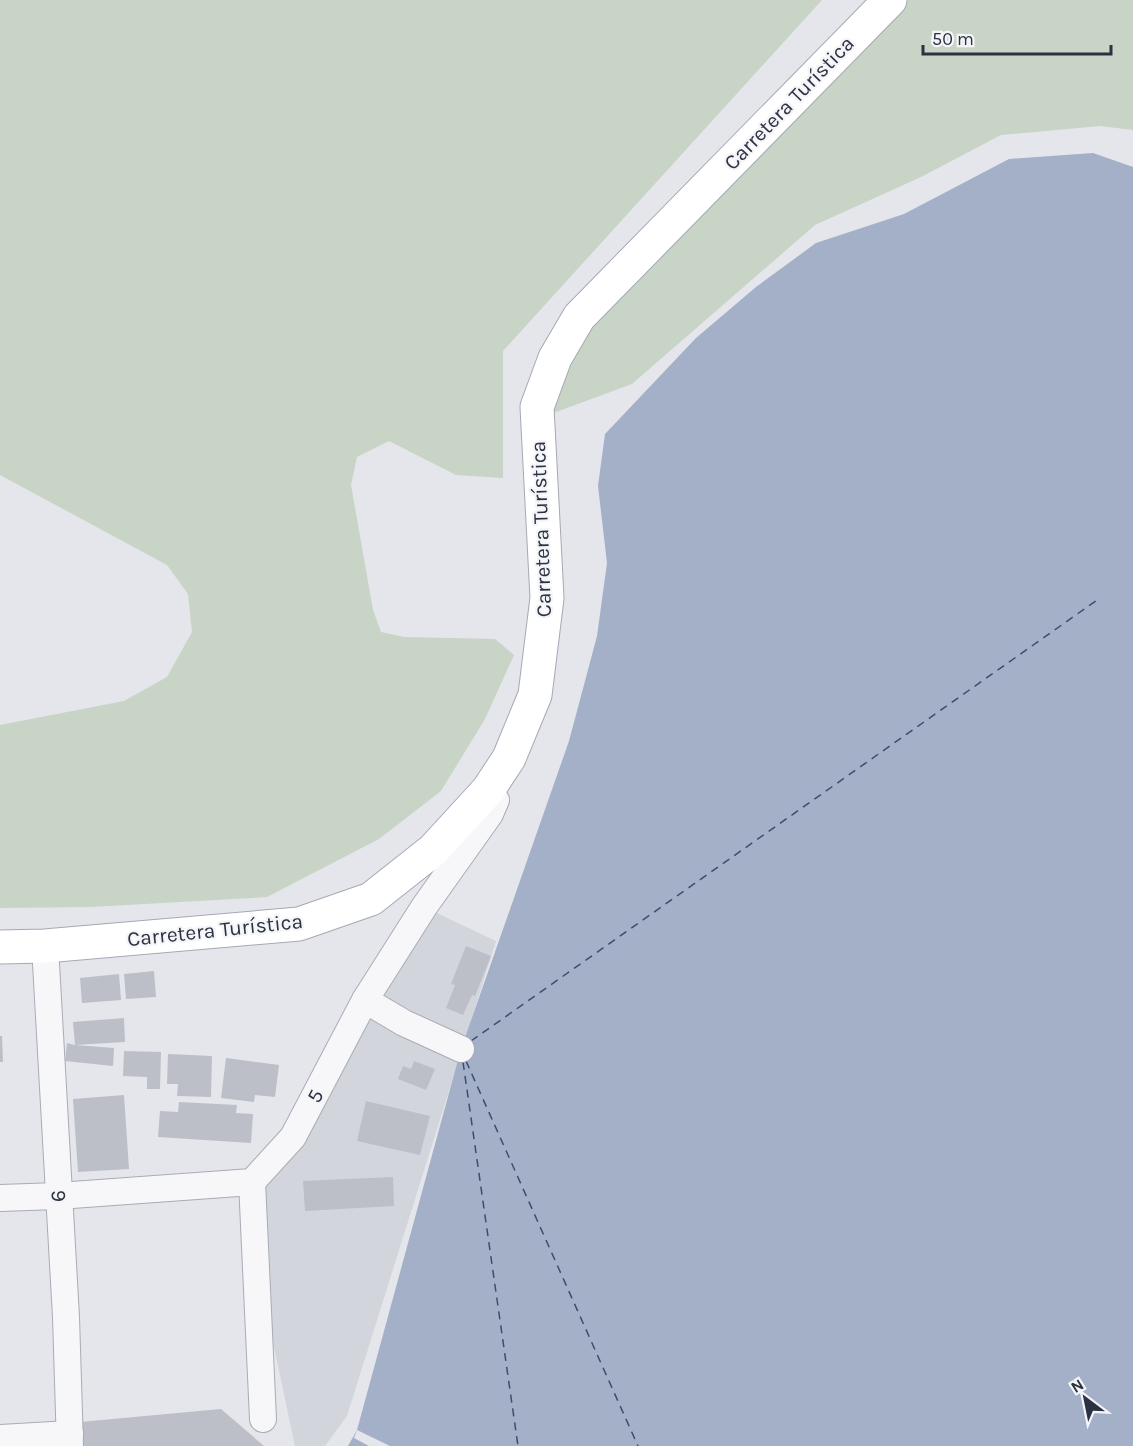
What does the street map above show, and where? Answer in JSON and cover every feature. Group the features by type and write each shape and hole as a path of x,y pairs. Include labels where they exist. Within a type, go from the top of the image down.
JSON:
{"main road":[{"name":"Carretera Turística","path":"0,946 45,946 299,924 371,899 433,850 488,790 509,758 535,695 547,598 537,407 555,358 579,317 890,0"}],"street":[{"name":"5","path":"252,1182 293,1137 365,1000 424,907 490,814 496,800 488,790"},
{"name":"6","path":"45,946 66,1317 70,1440"},
{"path":"365,1000 404,1023 461,1049"},
{"path":"0,1198 252,1182 263,1419"},
{"path":"0,1438 70,1440"}],"shaded area":[{"path":"424,907 496,941 347,1416 325,1446 295,1446 241,1192"}],"green space":[{"path":"0,0 822,0 503,351 503,478 456,475 389,441 357,457 351,485 373,610 381,632 404,637 495,639 514,655 485,719 441,791 379,839 267,897 91,907 0,908 0,725 124,701 167,677 192,632 188,594 167,565 0,475"},
{"path":"908,0 1133,0 1133,130 1100,126 1001,135 921,177 815,225 632,384 548,415 588,328"}],"water":[{"path":"1093,153 1133,167 1133,1446 348,1446 357,1430 461,1049 569,741 597,636 607,563 598,486 605,434 696,338 756,287 816,243 904,214 1009,159"}],"pier":[{"path":"357,1430 390,1446 369,1446 354,1438"}],"building":[{"path":"466,946 491,956 475,996 472,995 463,1015 446,1008 455,985 451,984"},
{"path":"154,971 156,997 126,999 124,974"},
{"path":"119,974 121,1000 82,1003 80,978"},
{"path":"124,1018 125,1042 75,1045 73,1022"},
{"path":"0,1036 2,1036 3,1062 0,1062"},
{"path":"67,1043 114,1048 113,1066 65,1061"},
{"path":"124,1051 161,1052 160,1089 147,1089 147,1077 123,1076"},
{"path":"168,1054 212,1056 211,1097 177,1096 178,1084 167,1084"},
{"path":"226,1058 279,1065 275,1097 255,1095 254,1102 221,1098"},
{"path":"414,1061 435,1069 426,1090 398,1079 403,1066 411,1069"},
{"path":"124,1095 129,1169 78,1172 73,1099"},
{"path":"366,1101 430,1116 420,1155 357,1141"},
{"path":"179,1102 237,1105 236,1113 253,1114 251,1143 158,1137 160,1111 178,1112"},
{"path":"393,1177 394,1206 305,1211 303,1181"},
{"path":"221,1409 264,1446 80,1446 80,1422"}],"ferry route":[{"path":"471,1041 1100,598"},
{"path":"466,1061 638,1446"},
{"path":"463,1062 518,1446"}]}
